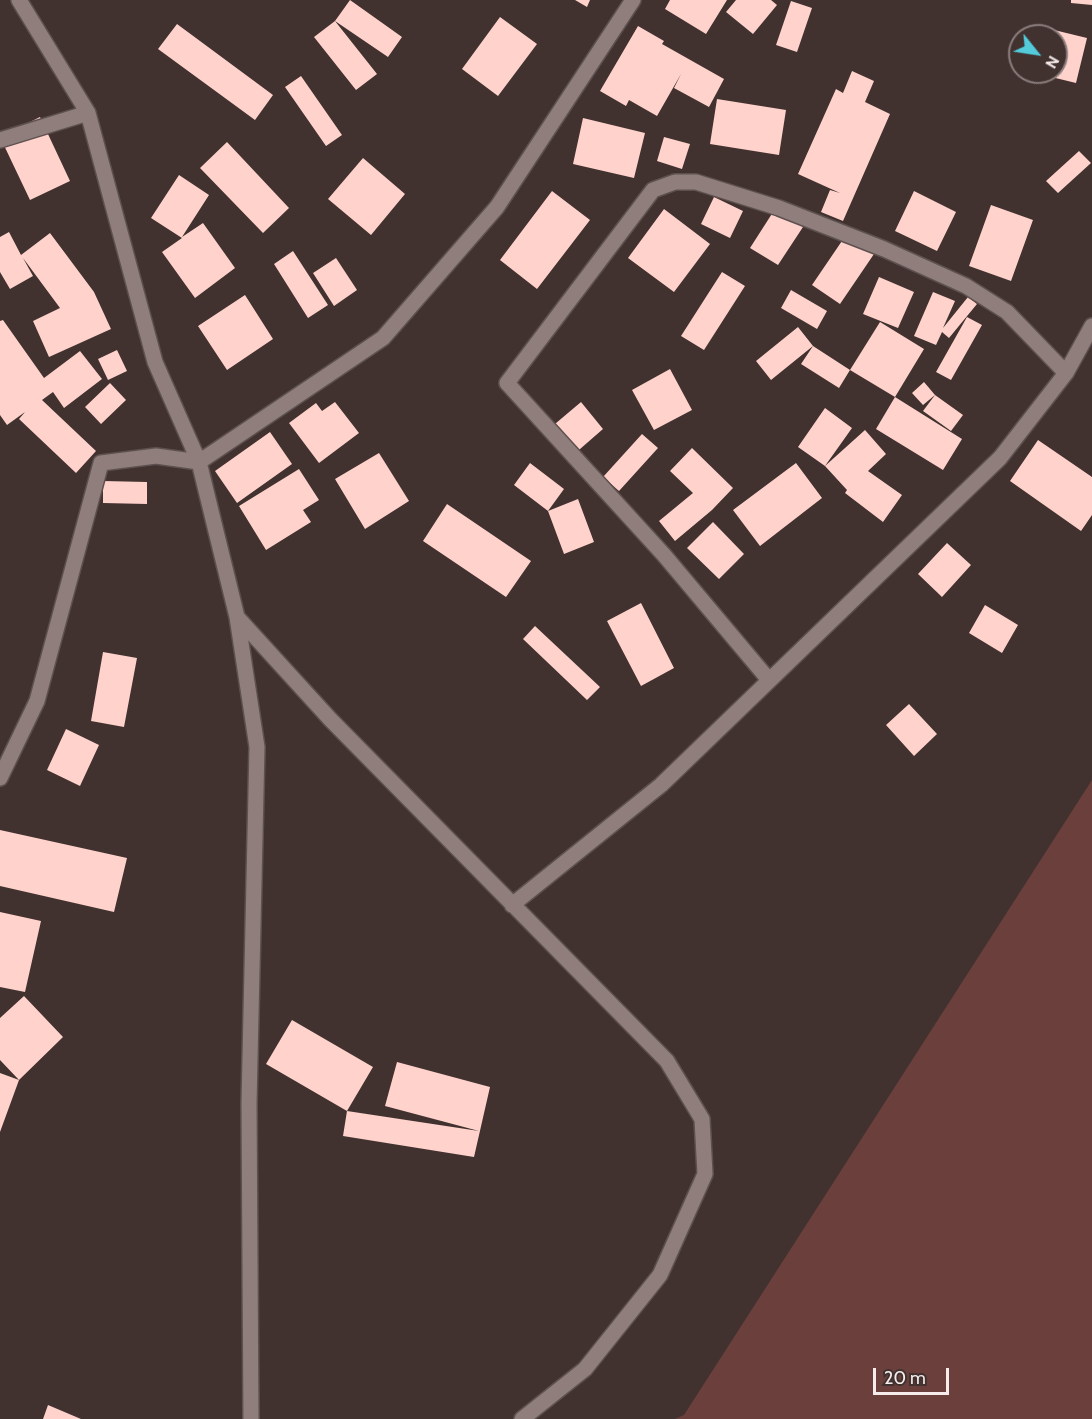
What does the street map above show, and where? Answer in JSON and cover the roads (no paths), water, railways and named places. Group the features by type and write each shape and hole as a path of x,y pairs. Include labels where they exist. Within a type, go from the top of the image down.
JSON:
{"street":[{"path":"20,0 88,113 155,362 199,462 237,617 257,747 249,1103 251,1419"},
{"path":"0,778 37,701 101,463 156,456 199,462 382,338 497,207 633,0"},
{"path":"0,140 88,113"},
{"path":"769,680 664,555 507,383 653,190 675,182 696,182 779,208 885,249 966,286 1007,312 1066,374"},
{"path":"512,905 661,785 896,561 1000,458 1066,374 1092,326"},
{"path":"237,617 330,719 667,1061 702,1119 705,1174 660,1275 585,1369 522,1419"}]}
